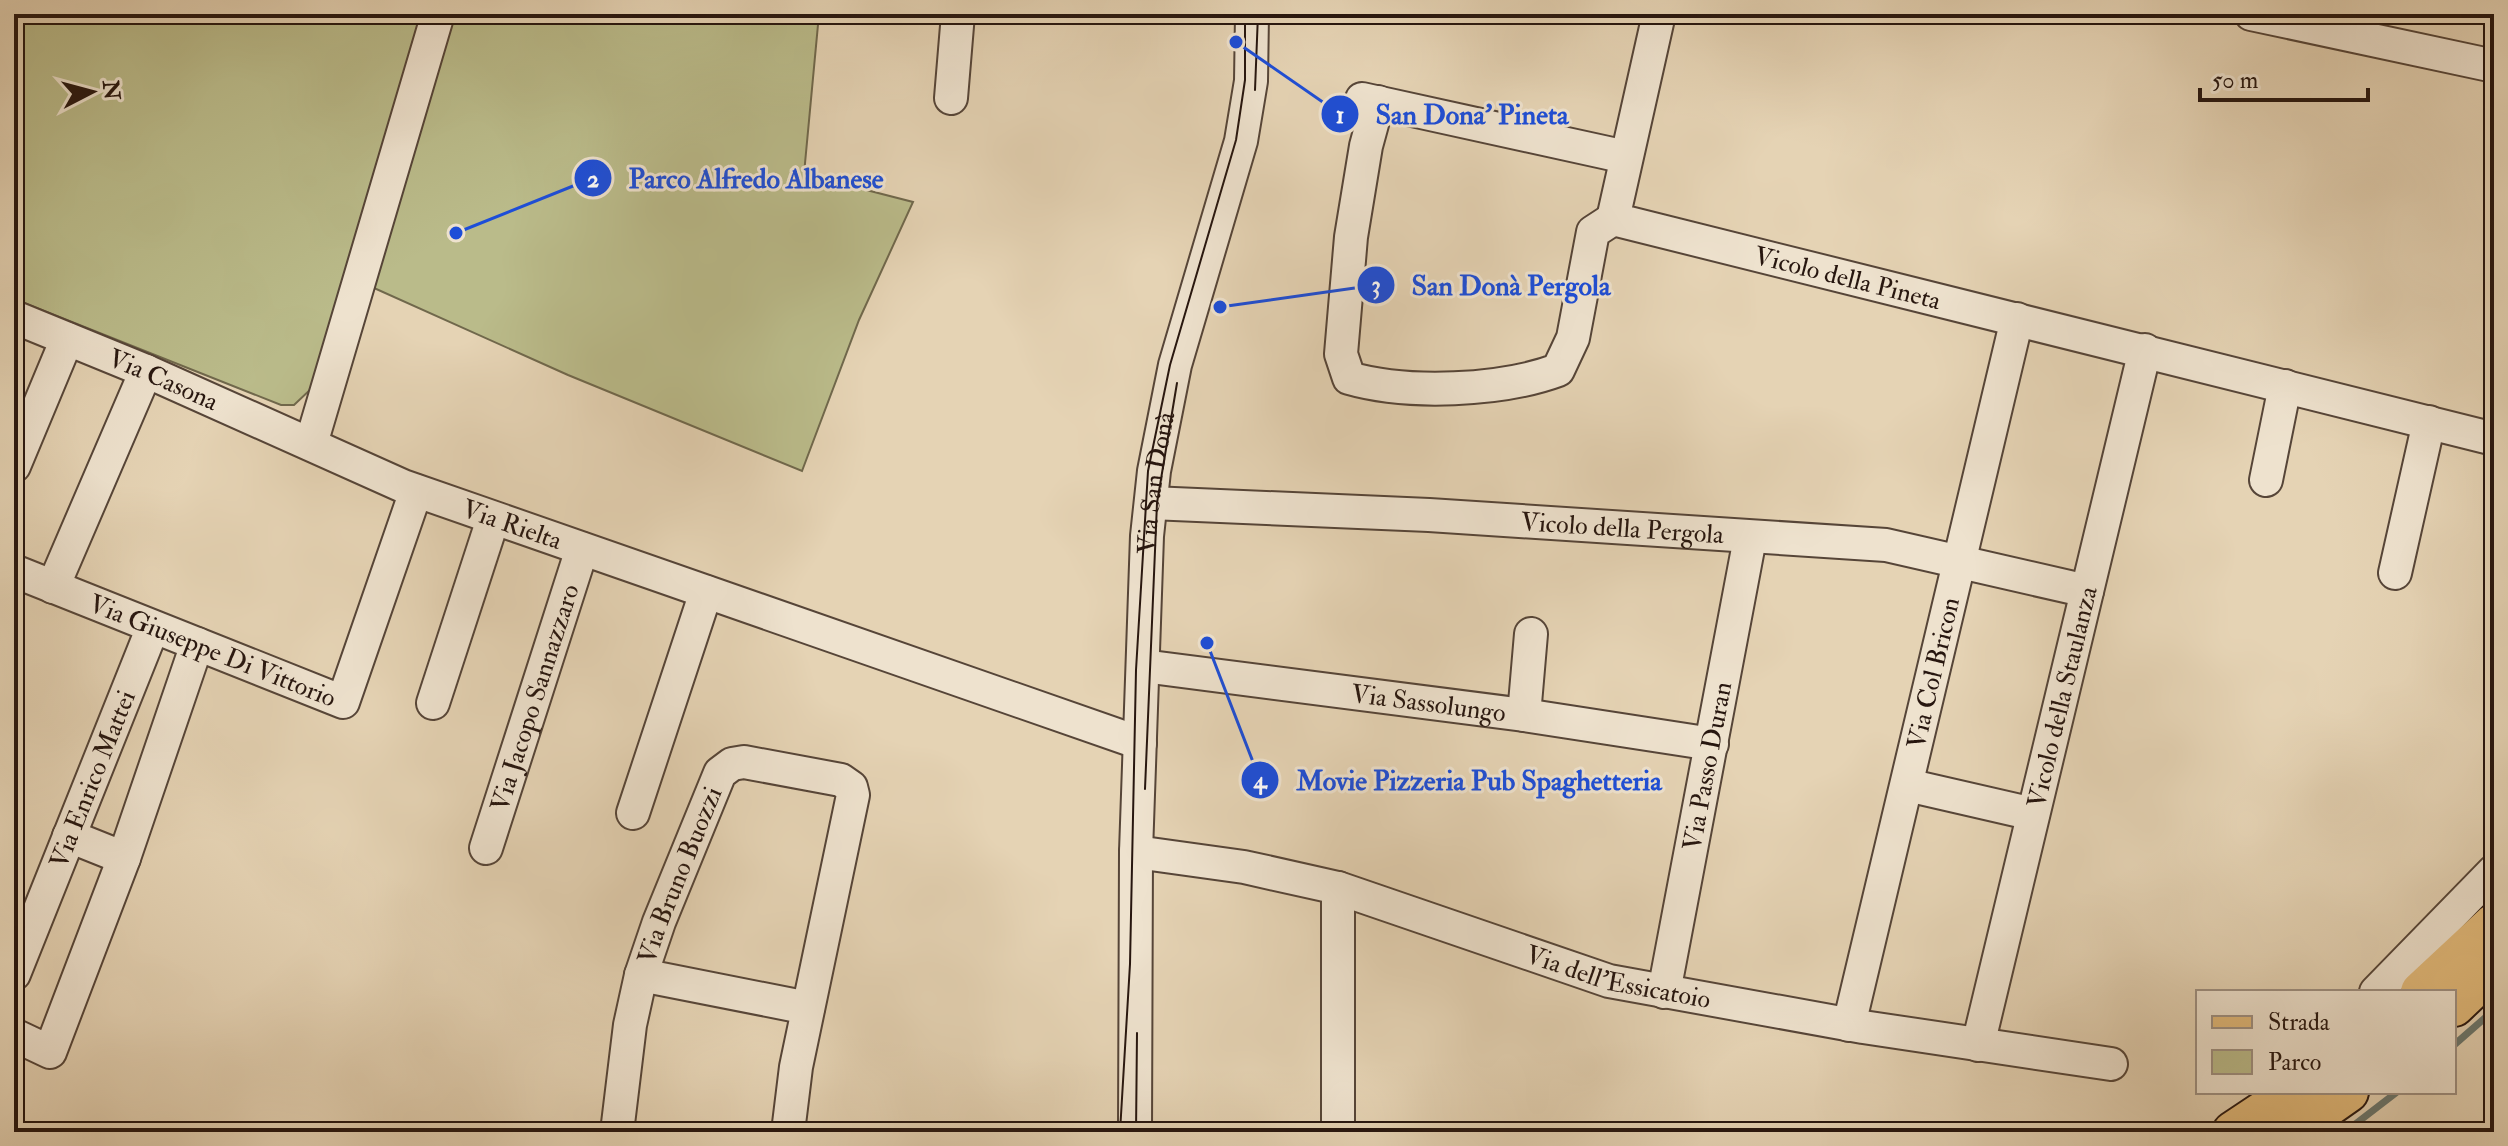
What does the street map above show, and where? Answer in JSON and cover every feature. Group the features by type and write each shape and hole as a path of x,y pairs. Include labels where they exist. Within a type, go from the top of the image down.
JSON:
{"main road":[{"path":"2423,990 2494,924"},
{"path":"2456,1004 2494,968"},
{"path":"2233,1132 2290,1094"},
{"path":"2291,1132 2345,1094"}],"street":[{"path":"311,444 438,14"},
{"path":"951,98 958,14"},
{"name":"Via San Donà","path":"1135,1132 1136,852 1151,503 1175,365 1241,141 1251,81 1252,14"},
{"path":"1626,157 1370,100 1351,237 1341,354 1349,378 1371,384 1484,388 1558,370 1573,338 1593,232 1613,219 1659,14"},
{"path":"2251,14 2494,66"},
{"name":"Vicolo della Pineta","path":"1613,219 2494,439"},
{"name":"Via Casona","path":"14,317 311,444"},
{"name":"Via Col Bricon","path":"1849,1025 2017,319"},
{"path":"14,466 67,339"},
{"name":"Vicolo della Staulanza","path":"1978,1045 2145,350"},
{"path":"53,587 146,371"},
{"path":"2266,480 2285,386"},
{"path":"2395,573 2429,422"},
{"name":"Via Rielta","path":"311,444 416,491 493,519 1140,743"},
{"name":"Via Giuseppe Di Vittorio","path":"14,571 343,702 416,491"},
{"name":"Vicolo della Pergola","path":"1151,503 1429,515 1886,545 2087,591"},
{"path":"433,703 493,519"},
{"name":"Via Passo Duran","path":"1664,992 1750,538"},
{"name":"Via Jacopo Sannazzaro","path":"486,848 582,549"},
{"path":"633,813 706,592"},
{"name":"Via Enrico Mattei","path":"14,974 153,627"},
{"path":"1524,715 1531,634"},
{"path":"14,1035 50,1052 124,858 197,644"},
{"name":"Via Sassolungo","path":"1143,666 1524,715 1712,744"},
{"name":"Via Bruno Buozzi","path":"617,1132 630,1025 641,975 659,922 720,773 732,764 744,762 841,780 851,787 853,802 796,1067 788,1132"},
{"path":"1907,785 2033,814"},
{"path":"69,836 124,858"},
{"name":"Via dell'Essicatoio","path":"1136,852 1244,867 1338,888 1414,912 1555,965 1664,992 1849,1025 2111,1064"},
{"path":"2378,990 2494,871"},
{"path":"1338,888 1338,1132"},
{"name":"Via San Donà","path":"1120,1132 1128,1009 1135,964"},
{"path":"641,975 808,1008"},
{"path":"2212,1132 2259,1094"}],"green space":[{"path":"14,14 819,14 804,174 913,202 859,320 802,471 568,375 345,275 312,388 294,405 281,405 14,299"}],"waterway":[{"path":"2456,1043 2494,1010"},
{"path":"2345,1132 2394,1094"}],"tram line":[{"path":"1120,1132 1130,964 1136,670 1148,471 1170,365 1236,140 1245,80 1245,14"},
{"path":"1255,90 1258,14"},
{"path":"1145,789 1157,503 1177,383"},
{"path":"1136,1132 1137,1033"}],"place":[{"name":"San Dona' Pineta","path":"1236,42"},
{"name":"Parco Alfredo Albanese","path":"456,233"},
{"name":"San Donà Pergola","path":"1220,307"},
{"name":"Movie Pizzeria Pub Spaghetteria","path":"1207,643"}]}
